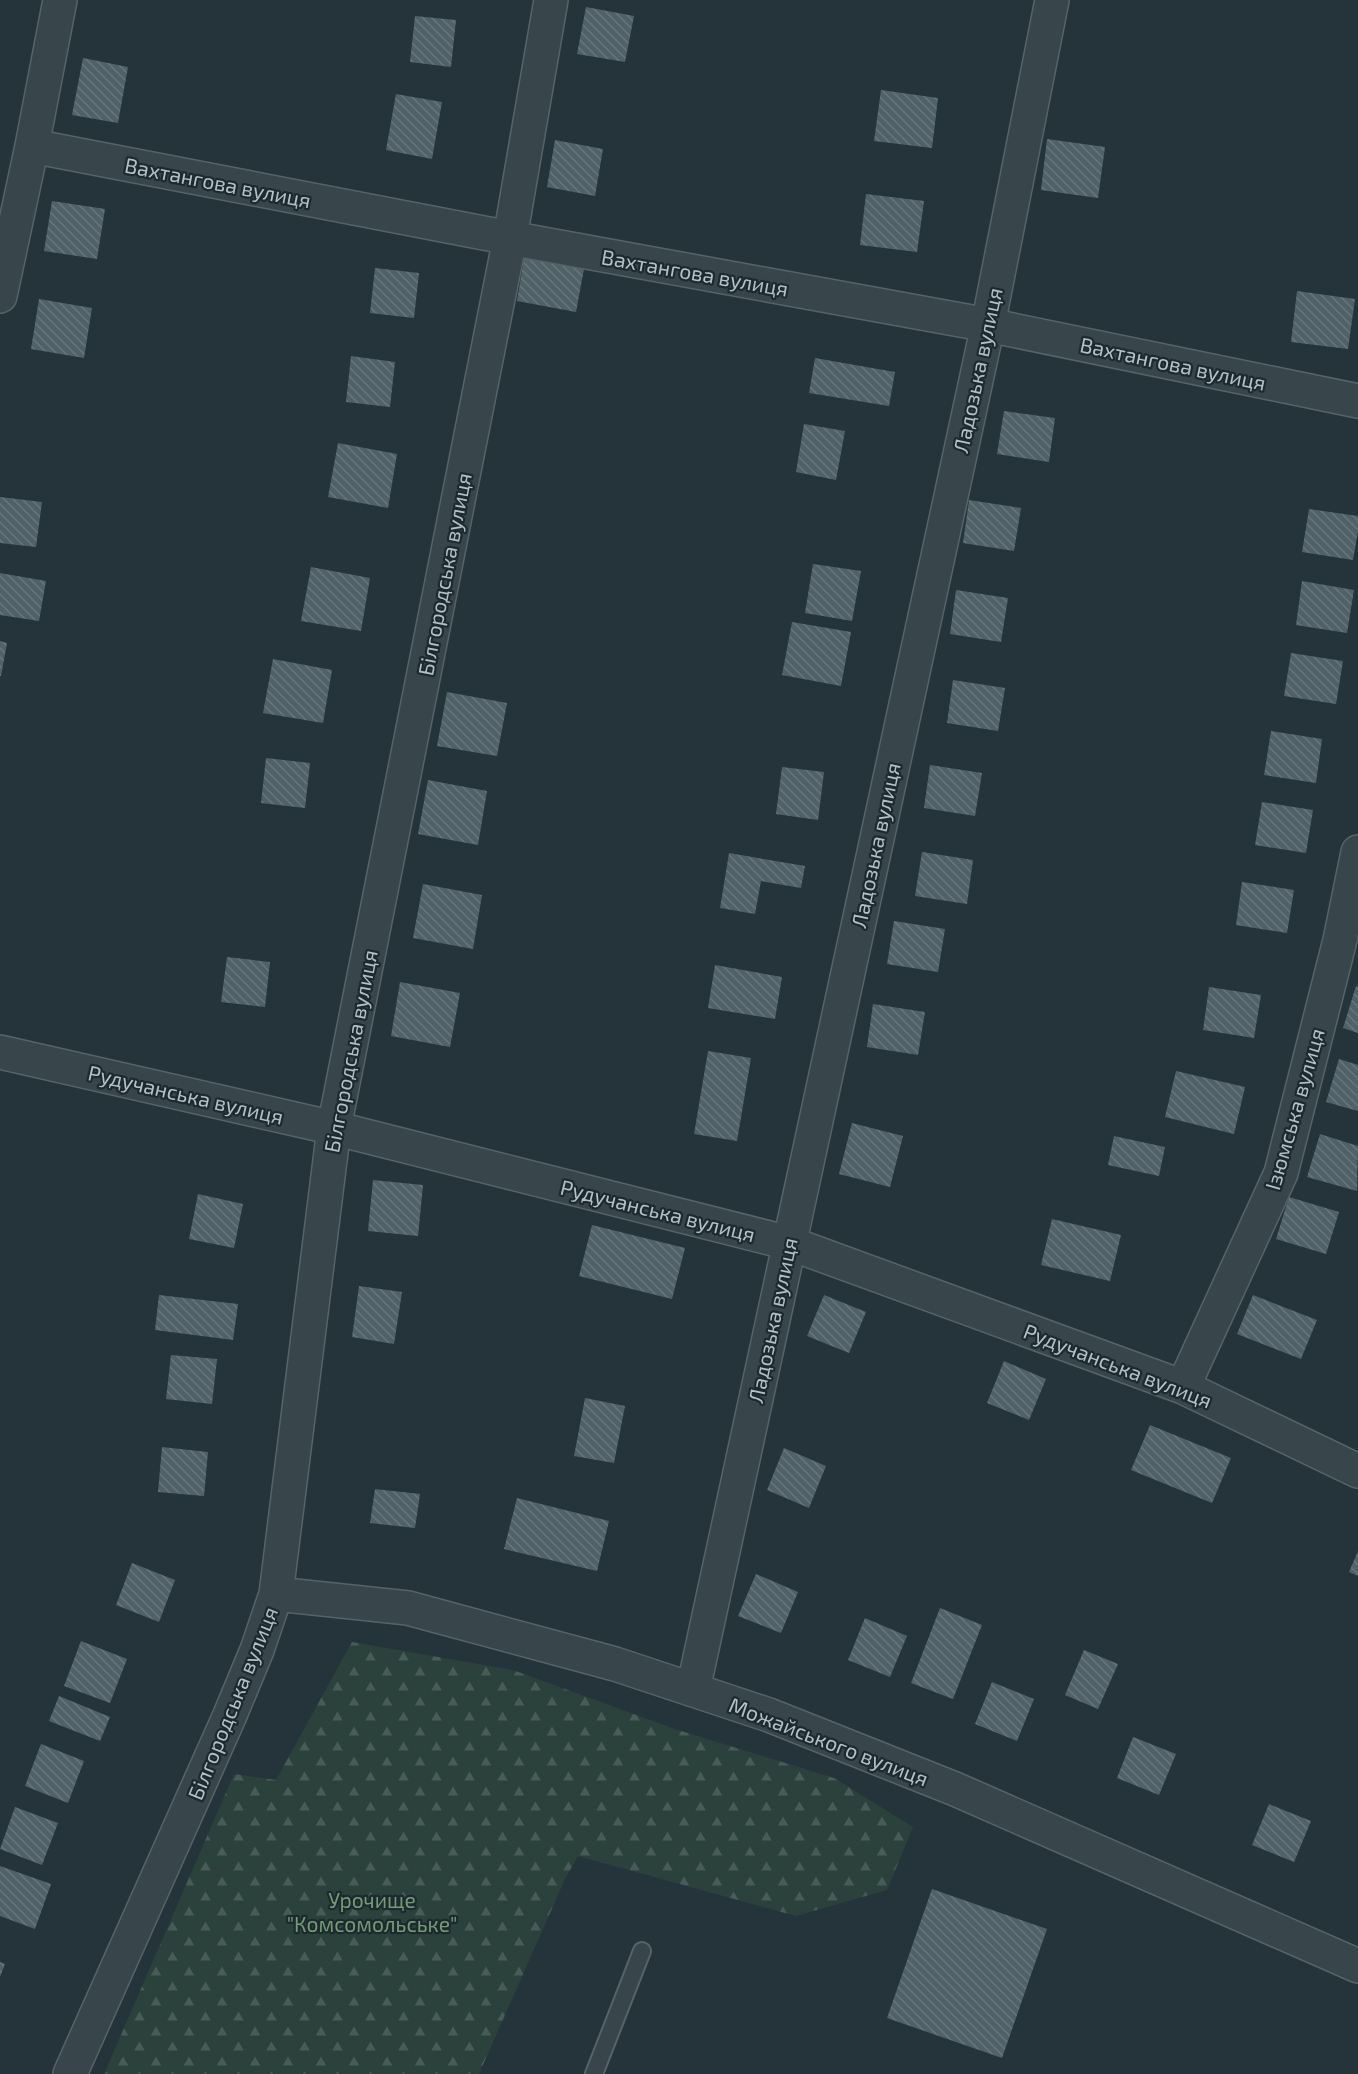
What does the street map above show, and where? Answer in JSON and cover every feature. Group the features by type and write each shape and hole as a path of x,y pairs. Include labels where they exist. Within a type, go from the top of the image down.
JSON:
{"street":[{"path":"0,296 60,0"},
{"name":"Білгородська вулиця","path":"70,2074 230,1715 257,1650 276,1594 334,1128 510,238 551,0"},
{"name":"Ладозька вулиця","path":"693,1690 988,325 1052,0"},
{"name":"Вахтангова вулиця","path":"32,146 510,238 988,325 1358,401"},
{"name":"Ізюмська вулиця","path":"1183,1387 1281,1173 1340,940 1358,852"},
{"name":"Рудучанська вулиця","path":"0,1052 334,1128 789,1244 1183,1387 1358,1471"},
{"name":"Можайського вулиця","path":"276,1594 408,1608 615,1664 769,1715 955,1789 1358,1966"}],"lane":[{"path":"594,2074 642,1952"}],"green space":[{"name":"Урочище \"Комсомольське\"","path":"352,1642 513,1670 675,1729 834,1778 913,1827 887,1890 796,1916 578,1856 565,1879 479,2074 104,2074 234,1774 276,1780"}],"building":[{"path":"586,7 634,16 625,62 577,54"},
{"path":"415,16 456,20 451,67 410,62"},
{"path":"83,58 128,67 118,123 72,115"},
{"path":"881,90 938,98 932,148 874,141"},
{"path":"396,94 442,102 432,159 386,150"},
{"path":"1047,139 1105,147 1098,198 1041,190"},
{"path":"555,140 603,149 595,196 547,187"},
{"path":"866,194 924,201 917,252 860,245"},
{"path":"52,201 105,209 97,259 44,251"},
{"path":"526,247 586,258 576,312 517,301"},
{"path":"375,268 419,273 414,318 370,313"},
{"path":"1297,291 1355,299 1348,349 1291,342"},
{"path":"39,299 92,308 84,358 31,349"},
{"path":"351,356 395,362 390,407 346,402"},
{"path":"815,358 895,372 889,406 809,393"},
{"path":"1004,411 1055,418 1049,462 997,454"},
{"path":"804,424 845,431 836,480 796,472"},
{"path":"338,443 397,454 388,508 328,497"},
{"path":"0,497 42,502 36,547 0,543"},
{"path":"969,500 1021,508 1014,551 963,543"},
{"path":"1309,509 1358,516 1353,560 1302,552"},
{"path":"813,564 861,571 852,621 805,613"},
{"path":"311,567 370,578 361,631 301,621"},
{"path":"0,573 46,581 39,621 0,615"},
{"path":"1302,581 1354,590 1347,633 1296,625"},
{"path":"956,590 1008,598 1001,642 950,634"},
{"path":"792,622 851,632 841,686 782,675"},
{"path":"0,641 7,643 1,676 0,676"},
{"path":"1291,653 1343,661 1336,704 1284,696"},
{"path":"273,659 332,670 323,723 263,713"},
{"path":"953,680 1005,688 998,731 947,723"},
{"path":"447,692 507,703 497,756 437,746"},
{"path":"1271,731 1322,739 1316,783 1264,775"},
{"path":"266,758 310,763 305,808 261,803"},
{"path":"930,765 982,773 975,816 924,808"},
{"path":"782,767 824,772 818,820 776,814"},
{"path":"428,780 487,791 478,845 418,834"},
{"path":"1262,802 1313,810 1306,853 1255,845"},
{"path":"922,852 973,860 967,904 915,896"},
{"path":"729,853 805,866 801,888 761,881 755,914 720,908"},
{"path":"1242,882 1294,890 1287,933 1236,925"},
{"path":"423,884 482,895 473,949 413,938"},
{"path":"894,921 945,929 938,972 887,964"},
{"path":"227,957 270,962 265,1007 221,1002"},
{"path":"715,965 782,977 775,1019 708,1008"},
{"path":"400,982 460,993 450,1047 391,1036"},
{"path":"1356,986 1358,987 1358,1033 1343,1028"},
{"path":"1209,987 1261,995 1254,1038 1203,1030"},
{"path":"873,1004 925,1012 918,1055 867,1047"},
{"path":"708,1051 751,1058 737,1141 694,1134"},
{"path":"1339,1059 1358,1065 1358,1111 1326,1102"},
{"path":"1176,1071 1245,1087 1234,1134 1165,1117"},
{"path":"852,1123 903,1136 890,1187 839,1174"},
{"path":"1320,1134 1358,1146 1357,1191 1307,1177"},
{"path":"1114,1136 1165,1147 1159,1176 1108,1165"},
{"path":"373,1180 423,1185 418,1236 368,1231"},
{"path":"198,1194 243,1204 234,1248 189,1239"},
{"path":"1289,1197 1339,1212 1326,1254 1276,1239"},
{"path":"1052,1219 1121,1235 1110,1281 1041,1265"},
{"path":"592,1225 685,1248 672,1299 579,1276"},
{"path":"359,1286 402,1292 394,1344 352,1337"},
{"path":"159,1295 238,1304 233,1340 155,1330"},
{"path":"824,1295 866,1312 849,1353 807,1336"},
{"path":"1253,1295 1317,1320 1301,1359 1237,1334"},
{"path":"171,1355 217,1359 212,1404 166,1399"},
{"path":"1004,1361 1046,1379 1029,1420 987,1403"},
{"path":"585,1398 625,1406 614,1463 574,1456"},
{"path":"1150,1425 1231,1458 1212,1503 1131,1470"},
{"path":"162,1447 208,1452 204,1496 158,1492"},
{"path":"784,1448 826,1466 809,1508 767,1490"},
{"path":"375,1489 420,1494 415,1528 370,1523"},
{"path":"517,1498 609,1521 597,1571 504,1549"},
{"path":"1358,1551 1358,1576 1349,1572"},
{"path":"132,1563 175,1580 159,1622 116,1605"},
{"path":"756,1574 798,1592 781,1633 738,1616"},
{"path":"940,1608 982,1625 953,1699 911,1683"},
{"path":"865,1618 907,1636 890,1677 848,1660"},
{"path":"81,1641 127,1659 110,1703 64,1686"},
{"path":"1084,1650 1118,1664 1098,1709 1065,1695"},
{"path":"992,1682 1034,1699 1017,1741 975,1724"},
{"path":"59,1696 110,1717 100,1741 49,1721"},
{"path":"1133,1737 1176,1754 1159,1795 1117,1778"},
{"path":"41,1744 84,1761 68,1803 25,1786"},
{"path":"1269,1804 1311,1821 1294,1862 1252,1845"},
{"path":"15,1807 58,1823 42,1865 0,1849"},
{"path":"0,1866 51,1884 35,1929 0,1916"},
{"path":"932,1889 1047,1929 1002,2058 887,2018"},
{"path":"0,1962 5,1964 0,1977"}]}
